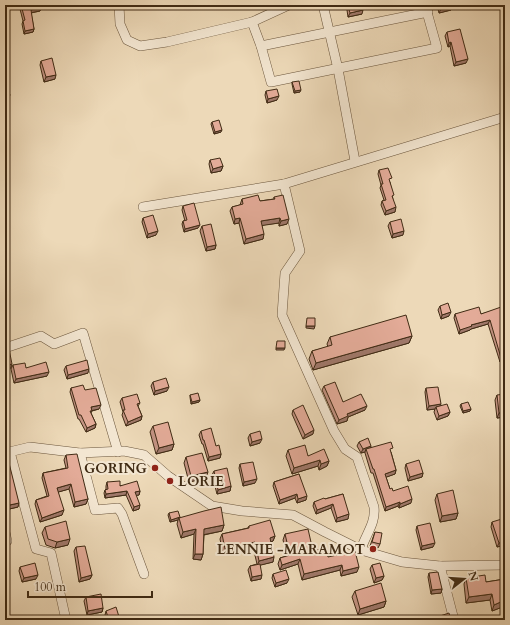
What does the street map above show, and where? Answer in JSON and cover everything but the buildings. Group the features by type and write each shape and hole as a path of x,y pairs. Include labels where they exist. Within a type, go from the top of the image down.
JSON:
{"street":[{"path":"119,5 120,24 127,40 140,46 167,42 252,22 289,5"},
{"path":"323,5 338,69 355,161"},
{"path":"252,22 261,46 271,82 437,48 426,9 330,32 261,46"},
{"path":"143,207 284,184 355,161 505,117"},
{"path":"284,184 300,251 286,273 282,315 334,431 345,450 357,457 374,507 375,515 372,526 363,541 361,550"},
{"path":"5,348 41,336 54,344 83,334 118,452"},
{"path":"66,620 51,553 36,550 7,453 30,447 80,453 124,451 144,455 168,476 212,506 242,511 293,514 361,550 402,562 440,566 505,565"},
{"path":"80,453 95,510 118,508 122,514 144,574"},
{"path":"5,532 7,541 5,542"},
{"path":"440,566 454,620"}],"place":[{"name":"GORING","path":"155,468"},
{"name":"LORIE","path":"170,481"},
{"name":"LENNIE -MARAMOT","path":"373,549"}]}
